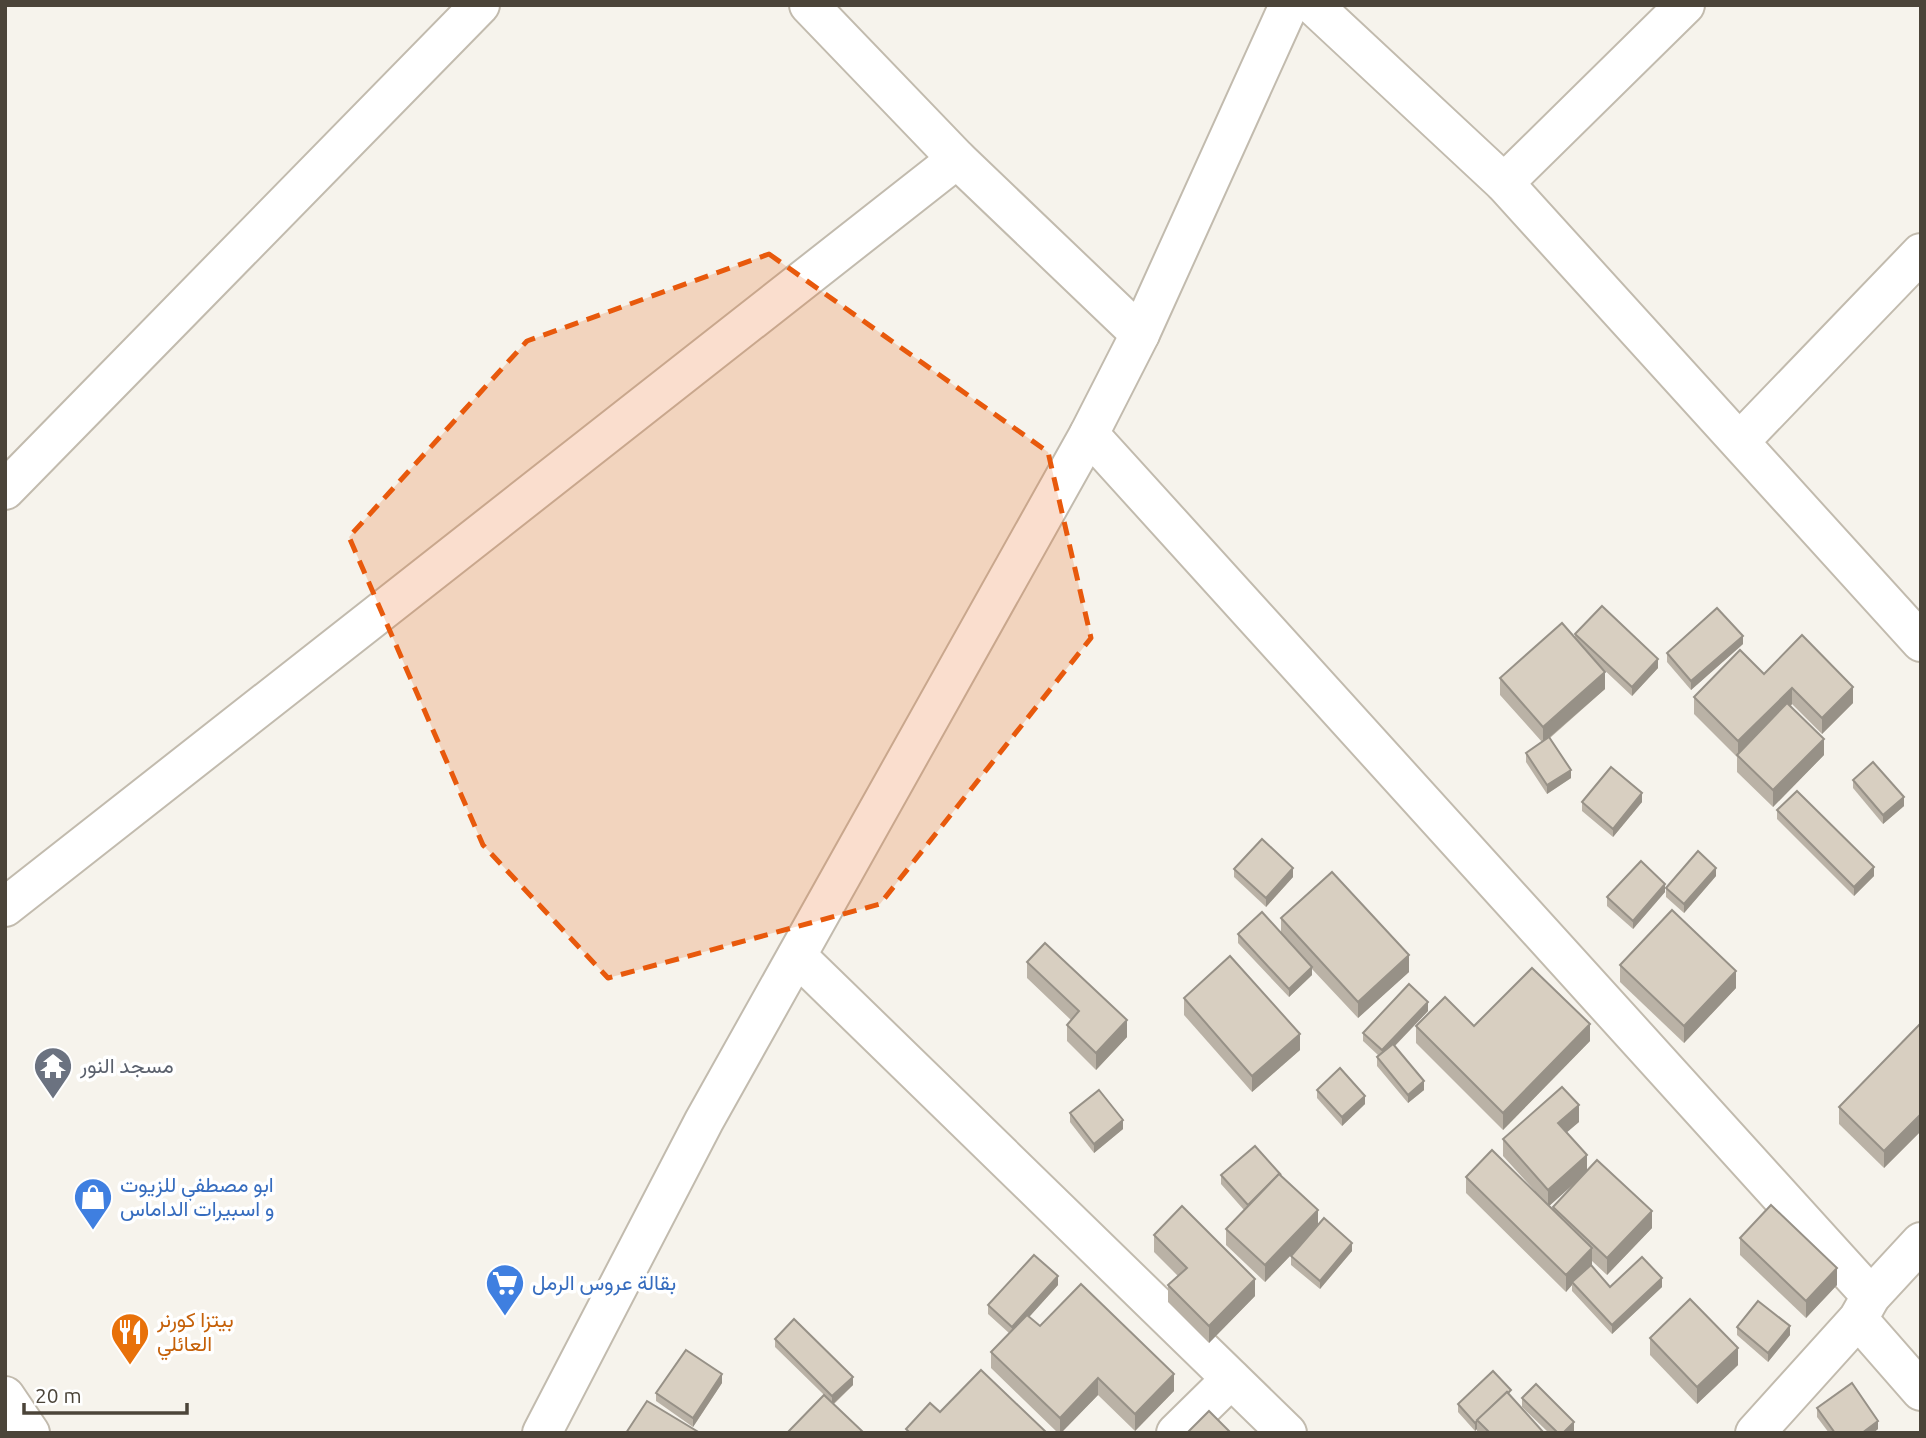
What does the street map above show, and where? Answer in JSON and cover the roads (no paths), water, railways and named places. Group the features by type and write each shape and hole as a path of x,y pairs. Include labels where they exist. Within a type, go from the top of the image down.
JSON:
{"street":[{"path":"5,490 480,5"},
{"path":"809,5 957,159 1140,334"},
{"path":"542,1433 705,1121 1088,434 1140,334 1289,5"},
{"path":"1313,5 1504,183 1921,642"},
{"path":"1504,183 1685,5"},
{"path":"5,907 957,159"},
{"path":"1740,441 1921,253"},
{"path":"1088,434 1865,1308 1921,1391"},
{"path":"797,956 1287,1433"},
{"path":"1755,1433 1921,1242"},
{"path":"1176,1433 1231,1379"},
{"path":"5,1396 30,1433"}],"place":[{"name":"مسجد النور","path":"53,1100"},
{"name":"ابو مصطفي للزيوت و اسبيرات الداماس","path":"93,1231"},
{"name":"بقالة عروس الرمل","path":"505,1317"},
{"name":"بيتزا كورنر العائلي","path":"130,1366"}]}
